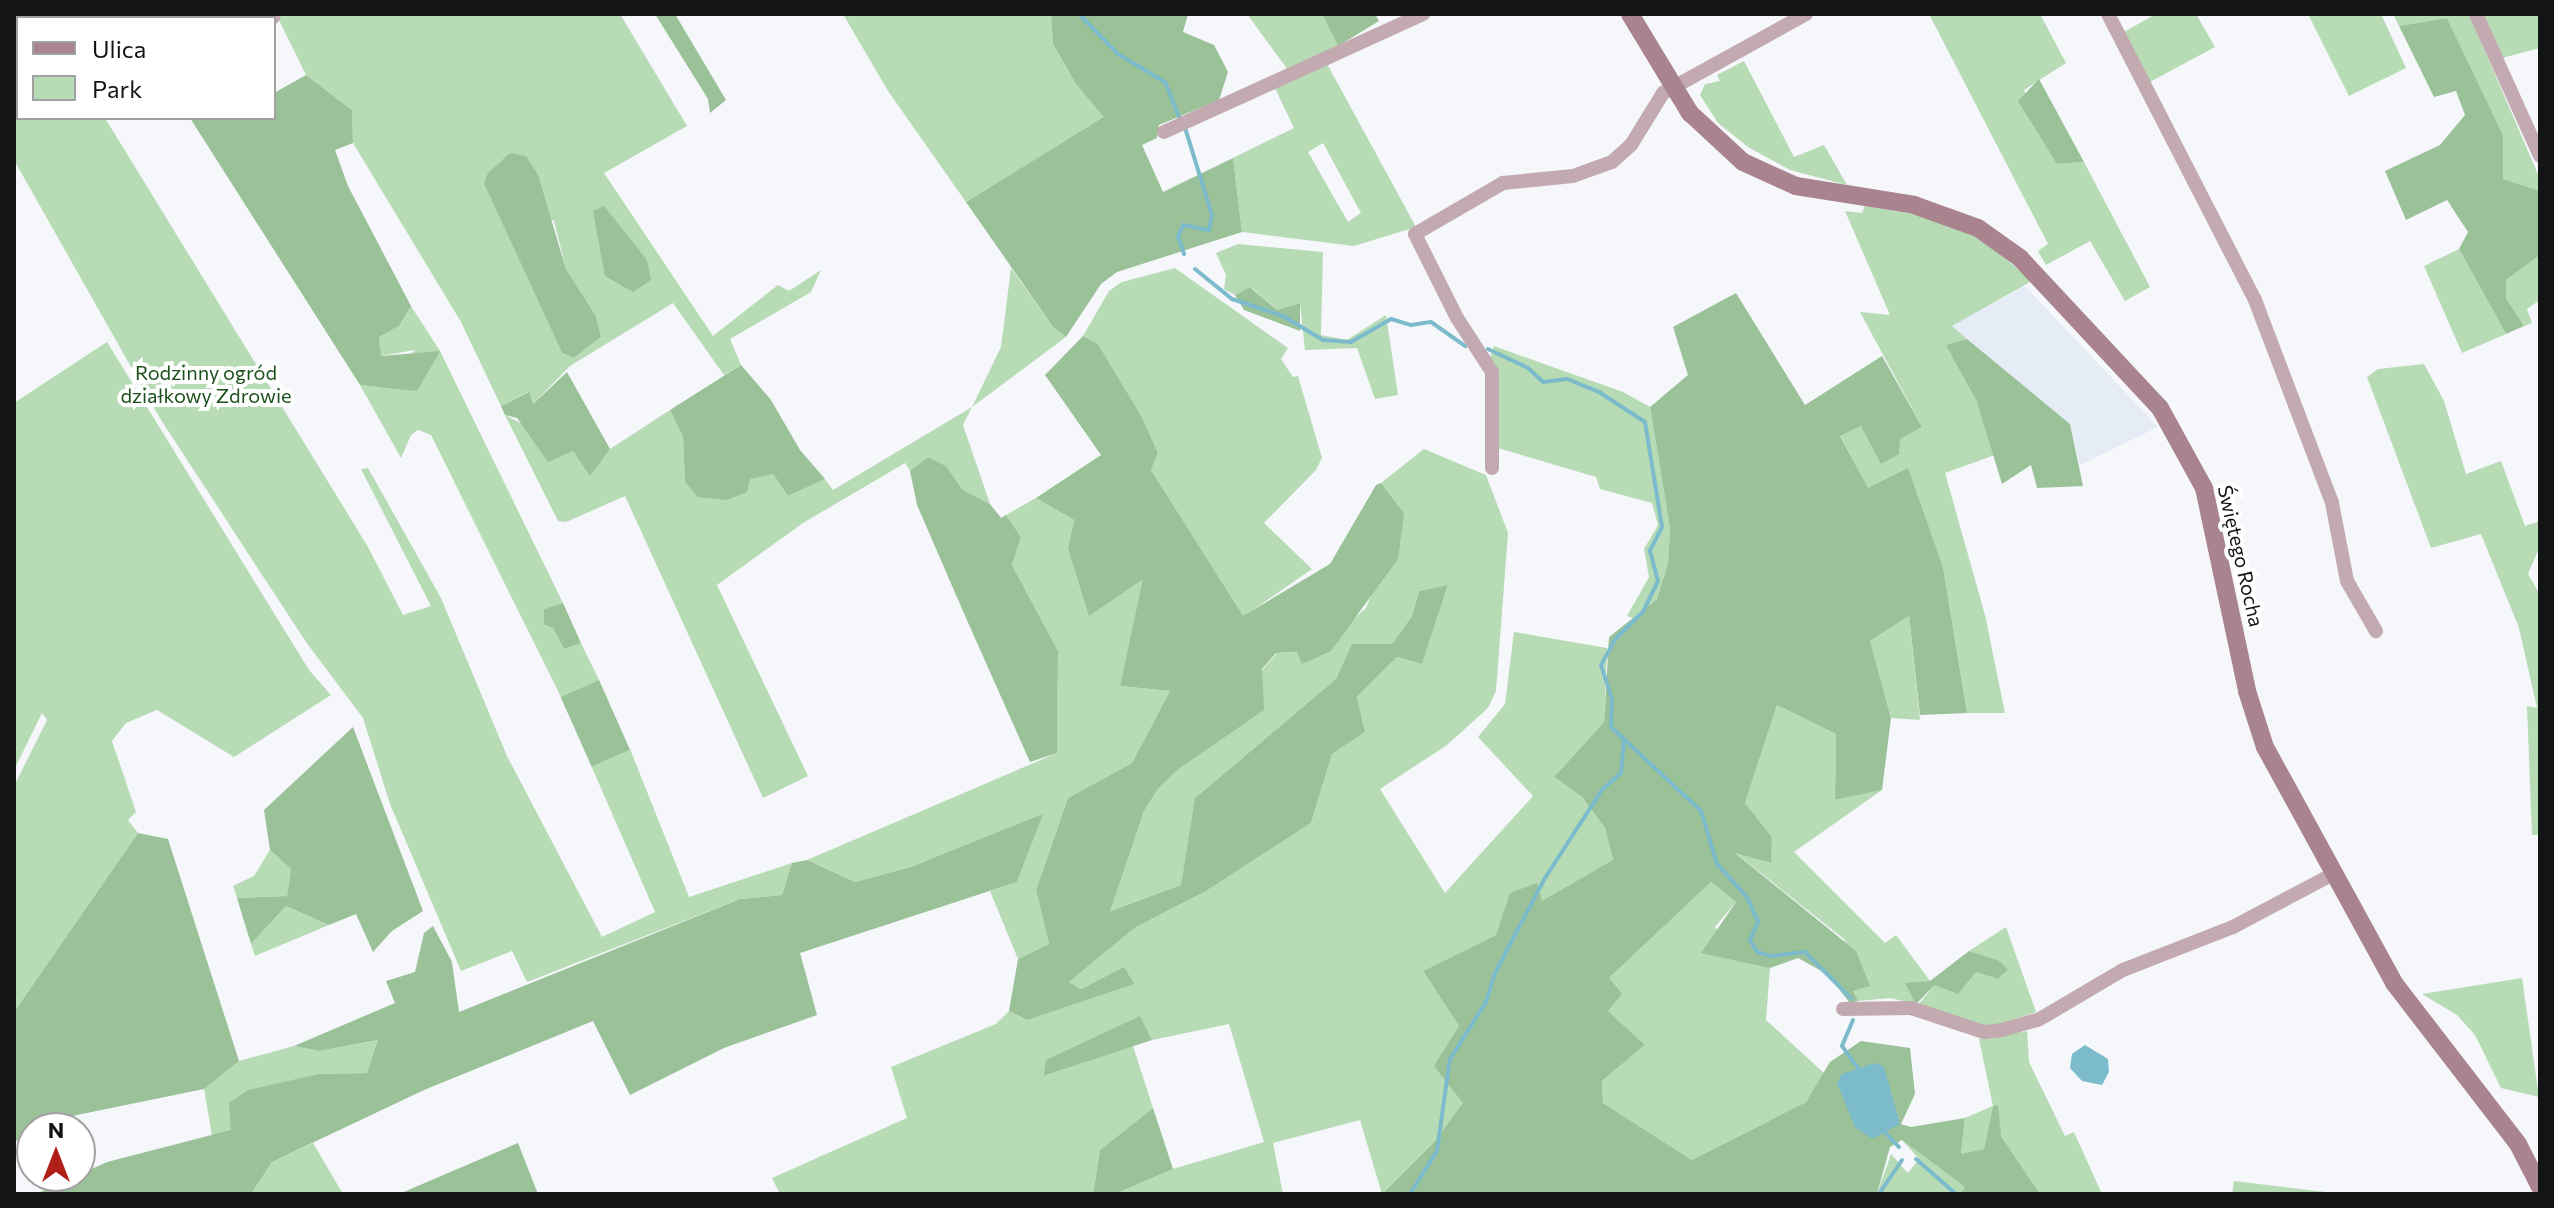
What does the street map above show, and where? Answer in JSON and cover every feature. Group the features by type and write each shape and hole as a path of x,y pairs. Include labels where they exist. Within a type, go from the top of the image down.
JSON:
{"street":[{"path":"1164,132 1423,14"},
{"name":"Świętego Rocha","path":"1630,14 1674,88 1706,131 1760,172 1819,192 1937,210 1999,241 2049,287 2160,408 2204,488 2254,719 2333,874 2394,983 2518,1144 2540,1187"},
{"path":"1492,468 1492,372 1457,318 1415,234 1503,183 1573,176 1612,162 1631,145 1663,93 1806,14"},
{"path":"2108,14 2255,300 2332,503 2347,581 2376,631"},
{"path":"2476,14 2540,156"},
{"path":"1843,1009 1911,1008 1984,1032 2002,1030 2038,1020 2123,970 2233,927 2333,874"}],"shaded area":[{"path":"2025,286 2158,427 2080,465 2070,424 1951,326"}],"green space":[{"name":"Rodzinny ogród działkowy Zdrowie","path":"14,14 26,16 16,16 16,120 106,120 368,547 403,615 431,606 361,469 368,468 441,598 507,756 602,937 655,912 590,763 630,749 689,897 792,863 782,895 740,899 527,982 512,951 461,971 390,804 363,718 306,642 161,420 14,160"},
{"path":"276,14 620,14 687,126 604,173 713,336 778,285 789,291 821,270 811,292 730,339 741,365 724,375 673,303 570,366 533,404 528,392 501,406 461,322 353,143 352,110 306,75","holes":["484,184 554,221 566,269 596,316 601,337 574,358 562,353"]},
{"path":"655,14 675,14 726,100 710,113 708,99"},
{"path":"843,14 1051,14 1053,44 1076,84 1105,117 966,202 888,91"},
{"path":"1051,14 1188,14 1183,32 1214,45 1228,72 1219,100 1159,125 1157,138 1142,145 1163,192 1233,158 1242,232 1117,272 1101,284 1066,337 1053,327 966,202 1104,117 1076,84 1053,44"},
{"path":"1247,14 1322,14 1338,46 1288,70"},
{"path":"1322,14 1375,14 1379,21 1338,46"},
{"path":"1929,14 2040,14 2066,63 2024,90 2057,164 2084,162 2150,287 2125,301 2090,241 2046,265 2038,251 2048,244"},
{"path":"2156,14 2196,14 2215,47 2148,83 2122,33"},
{"path":"2308,14 2381,14 2406,68 2349,96"},
{"path":"2393,14 2469,14 2540,179 2540,191 2503,179 2503,135 2447,18 2399,26"},
{"path":"2482,14 2540,14 2540,48 2502,58"},
{"path":"2447,18 2503,135 2503,179 2540,191 2540,255 2506,280 2506,298 2524,326 2506,334 2459,249 2468,232 2447,200 2406,220 2385,171 2440,145 2465,115 2456,91 2434,97 2399,26"},
{"path":"1744,61 1794,157 1824,145 1847,185 1790,170 1748,147 1718,123 1700,95 1705,84 1720,81 1717,75"},
{"path":"1326,62 1416,227 1354,246 1242,232 1233,158 1294,128 1274,86","holes":["1323,143 1361,213 1348,222 1308,152"]},
{"path":"306,75 352,110 353,143 335,150 348,186 411,306 399,326 379,337 381,356 440,351 417,391 360,385 191,120 276,120 276,92"},
{"path":"2039,79 2084,162 2057,164 2018,101"},
{"path":"510,153 526,156 538,175 566,269 596,316 601,337 574,358 562,353 484,184 488,173"},
{"path":"604,206 647,260 651,280 633,292 605,276 593,211"},
{"path":"1865,206 1930,217 1980,237 2032,281 1952,326 1967,339 1947,345 1977,402 1995,455 1945,473 1985,615 2005,713 1967,713 1943,567 1908,469 1868,489 1840,435 1861,426 1899,439 1922,427 1860,312 1890,315 1845,211 1862,213"},
{"path":"1238,244 1323,252 1321,335 1347,340 1386,315 1398,395 1375,399 1357,348 1305,350 1300,303 1277,310 1251,287 1235,295 1224,289 1226,275 1216,253"},
{"path":"2459,249 2506,334 2462,353 2424,266"},
{"path":"2540,255 2540,300 2527,309 2532,323 2524,326 2506,298 2506,280"},
{"path":"1011,268 1053,327 1066,337 972,407 1001,347"},
{"path":"1175,268 1288,348 1281,359 1293,377 1298,376 1322,458 1316,470 1264,523 1312,569 1243,617 1151,470 1158,453 1142,417 1098,344 1083,336 1109,291 1122,282"},
{"path":"1250,287 1277,310 1300,303 1300,331 1244,310 1235,295"},
{"path":"1736,293 1805,405 1882,356 1922,427 1900,439 1899,454 1881,464 1861,426 1840,436 1868,488 1908,468 1943,567 1967,713 1920,715 1909,616 1870,641 1891,718 1882,790 1835,800 1836,734 1777,705 1745,803 1772,837 1771,863 1735,853 1856,951 1870,986 1853,991 1858,1001 1850,1003 1827,974 1798,958 1770,968 1701,953 1736,902 1711,882 1609,978 1622,994 1608,1011 1645,1045 1602,1081 1603,1103 1692,1160 1806,1102 1830,1062 1861,1041 1910,1048 1915,1094 1901,1124 1911,1127 1965,1118 1961,1154 1984,1149 1993,1106 1998,1105 2001,1136 2040,1194 1960,1194 1965,1187 1902,1140 1890,1147 1877,1194 1382,1194 1436,1140 1463,1103 1434,1066 1459,1026 1423,971 1496,935 1510,893 1537,883 1542,901 1613,860 1605,828 1582,797 1554,777 1604,722 1609,637 1657,599 1668,563 1670,528 1650,407 1688,375 1673,327"},
{"path":"411,306 440,351 563,603 544,609 553,628 564,649 581,643 599,680 561,697 431,435 418,430 411,435 401,458 360,385 382,387 415,350 380,356 379,337 399,326"},
{"path":"1083,336 1098,344 1142,417 1158,453 1151,470 1243,616 1330,564 1376,485 1381,483 1404,513 1398,559 1331,651 1302,664 1297,652 1276,653 1262,669 1264,710 1177,770 1158,789 1144,811 1110,911 1181,885 1195,798 1336,679 1352,644 1392,644 1412,616 1419,591 1448,585 1422,664 1397,657 1357,697 1365,732 1332,754 1311,823 1206,891 1136,927 1069,982 1081,989 1124,967 1134,984 1027,1020 1009,1011 1018,959 1049,944 1036,890 1068,798 1132,763 1170,691 1120,686 1143,579 1089,616 1068,548 1074,520 1036,498 1101,455 1045,375"},
{"path":"1967,339 2070,424 2083,486 2037,488 2031,465 2002,484 1977,402 1946,345"},
{"path":"107,342 309,670 331,695 234,757 157,710 126,723 112,741 136,812 128,820 138,833 14,1012 14,786 47,720 42,713 14,770 14,403"},
{"path":"1494,346 1623,392 1650,407 1670,528 1668,563 1657,599 1633,618 1627,616 1649,577 1644,549 1658,525 1652,503 1600,489 1596,477 1498,448 1490,358"},
{"path":"2424,364 2444,401 2466,474 2501,461 2525,526 2540,521 2540,546 2528,574 2540,595 2540,835 2532,835 2527,706 2537,708 2519,628 2481,534 2431,548 2367,377 2378,369"},
{"path":"741,365 771,400 800,450 825,479 788,496 773,474 750,479 747,492 727,500 698,497 685,482 683,437 670,410"},
{"path":"567,372 610,449 590,476 573,451 548,462 517,418 505,415 501,406 529,392 533,404"},
{"path":"972,407 963,425 990,504 963,490 946,466 928,457 910,471 905,463 803,523 717,585 808,776 763,798 625,496 566,522 558,521 505,415 573,451 590,475 610,449 670,410 683,437 685,482 773,474 788,496 825,479 833,490"},
{"path":"1424,449 1486,475 1508,533 1496,691 1488,708 1447,745 1380,789 1445,893 1533,796 1478,737 1505,704 1514,632 1607,648 1604,722 1554,777 1582,797 1605,828 1613,860 1496,935 1423,971 1459,1026 1464,1103 1436,1140 1382,1194 1360,1120 1273,1143 1283,1194 1115,1194 1173,1169 1264,1142 1229,1024 1152,1040 1140,1017 1045,1076 1133,1046 1153,1108 1100,1150 1093,1194 780,1194 772,1178 907,1118 891,1067 996,1024 1009,1011 1027,1020 1124,967 1081,989 1069,982 1136,927 1206,891 1311,823 1332,754 1365,732 1357,697 1397,657 1422,664 1448,585 1419,591 1412,616 1392,644 1352,645 1336,679 1196,797 1181,885 1109,911 1144,811 1158,789 1277,653 1331,651 1346,626 1366,608 1404,513 1381,483"},
{"path":"928,457 946,466 963,490 990,504 1001,518 1006,515 1021,537 1012,565 1058,651 1057,753 1030,762 966,618 917,505 910,471"},
{"path":"1036,498 1074,520 1068,548 1144,578 1120,686 1170,691 1132,763 1068,798 1036,890 1049,944 1018,959 990,891 1017,882 1042,815 909,867 855,882 807,860 1057,753 1058,651 1012,565 1021,537 1006,515"},
{"path":"563,603 581,643 564,649 553,628 544,624 544,609"},
{"path":"1909,616 1920,720 1891,718 1870,641"},
{"path":"599,680 630,749 592,767 561,697"},
{"path":"1777,705 1836,734 1835,800 1882,790 1794,852 1885,943 1896,935 1930,981 1916,1004 1890,998 1858,1001 1852,991 1869,986 1844,939 1733,851 1770,863 1772,837 1745,803"},
{"path":"353,727 423,911 392,931 373,952 356,914 329,925 286,906 251,944 237,898 287,896 291,869 270,850 264,810"},
{"path":"1043,814 1017,882 800,953 817,1015 724,1048 630,1095 593,1021 424,1090 272,1162 251,1194 36,1194 96,1192 96,1167 231,1130 229,1103 248,1090 319,1074 367,1073 378,1040 319,1051 294,1046 395,1003 386,981 415,972 424,933 433,926 452,962 459,1012 740,899 782,895 792,863 807,860 855,882 910,867"},
{"path":"138,833 168,839 239,1061 204,1089 92,1112 16,1112 14,1143 14,1012"},
{"path":"270,850 291,869 287,896 237,898 233,886 254,876"},
{"path":"1711,882 1736,902 1715,927 1750,962 1770,968 1766,1020 1824,1073 1806,1102 1692,1160 1603,1103 1602,1081 1645,1045 1608,1011 1609,978"},
{"path":"286,906 329,925 255,956 251,944"},
{"path":"2006,927 2036,1012 1989,1028 1918,1005 1935,985 1976,972 1998,979 2007,971 1998,960 1969,951"},
{"path":"1969,951 1998,960 2008,970 1998,979 1976,972 1958,994 1935,985 1916,1004 1905,983 1930,981"},
{"path":"2522,978 2539,1097 2501,1088 2475,1035 2457,1015 2422,994"},
{"path":"1140,1016 1152,1040 1044,1076 1046,1060"},
{"path":"2027,1031 2029,1062 2065,1136 2074,1132 2102,1194 2040,1194 2001,1136 1979,1039"},
{"path":"379,1040 367,1073 319,1074 232,1130 212,1136 204,1089 239,1061 294,1046 319,1051"},
{"path":"1993,1106 1984,1149 1961,1154 1965,1118"},
{"path":"1153,1108 1173,1169 1115,1194 1093,1194 1100,1150"},
{"path":"1901,1139 1965,1187 1960,1194 1877,1194 1891,1154 1908,1173 1919,1159"},
{"path":"313,1143 343,1194 251,1194 272,1162"},
{"path":"518,1143 538,1194 399,1194"},
{"path":"2234,1181 2342,1194 2232,1194"}],"water":[{"path":"2085,1045 2108,1059 2109,1072 2102,1085 2082,1081 2070,1068 2072,1054"},
{"path":"1875,1063 1884,1067 1900,1124 1872,1139 1855,1127 1837,1083 1842,1074"}],"waterway":[{"path":"1079,14 1118,54 1165,82 1180,119"},
{"path":"1184,254 1178,237 1183,225 1209,230 1212,215 1186,131"},
{"path":"1195,269 1232,299 1283,316 1323,340 1351,342 1391,319 1411,325 1431,322 1465,346"},
{"path":"1488,349 1528,368 1543,382 1567,379 1599,392 1645,422 1662,527 1650,551 1658,581 1643,612 1616,638 1601,665 1612,698 1611,727 1701,811 1717,864 1747,897 1758,922 1750,940 1757,952 1771,956 1805,952 1851,998"},
{"path":"1410,1194 1437,1151 1450,1059 1486,1002 1494,975 1545,878 1602,790 1621,773 1624,741"},
{"path":"1853,1020 1842,1046 1860,1071"},
{"path":"1884,1131 1899,1147"},
{"path":"1916,1159 1956,1194"},
{"path":"1879,1194 1902,1160"}]}
